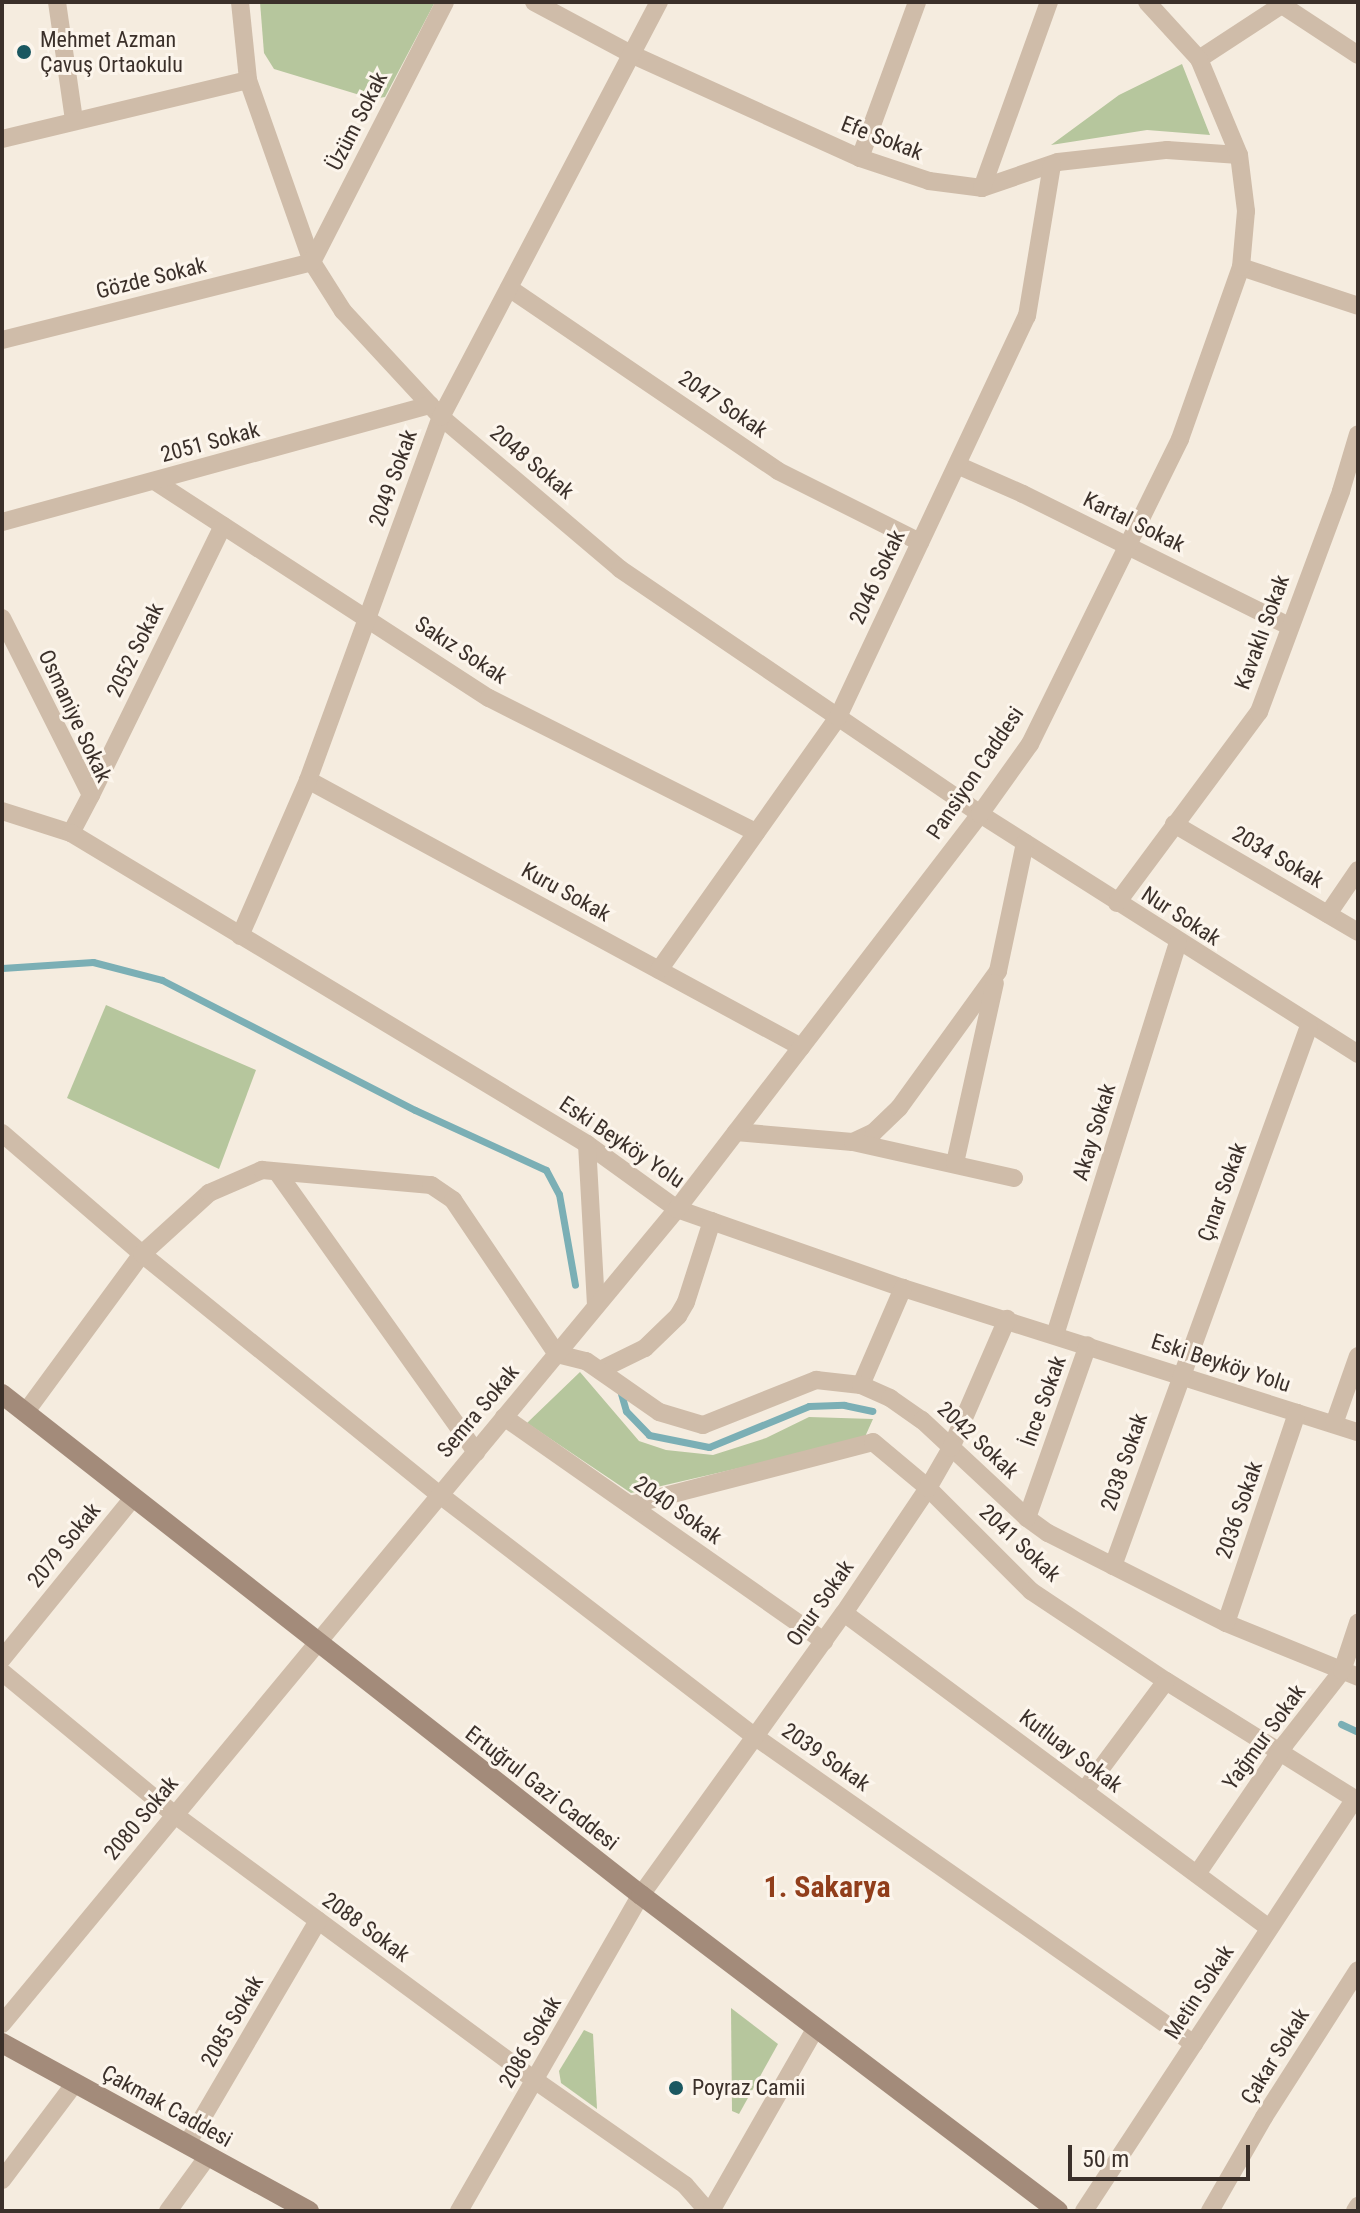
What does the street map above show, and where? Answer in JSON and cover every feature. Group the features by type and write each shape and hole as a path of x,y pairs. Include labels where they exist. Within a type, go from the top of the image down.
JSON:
{"main road":[{"name":"Ertuğrul Gazi Caddesi","path":"2,1394 641,1895 1058,2211"},
{"name":"Çakmak Caddesi","path":"2,2043 309,2211"}],"street":[{"path":"57,2 74,120"},
{"name":"2048 Sokak","path":"240,2 248,80 312,262 343,311 436,411 620,569 980,814"},
{"name":"Üzüm Sokak","path":"312,262 445,2"},
{"name":"Efe Sokak","path":"534,2 633,55 860,158 929,181 982,188 1052,165 1167,150 1239,155"},
{"name":"2049 Sokak","path":"240,936 308,780 367,618 436,411 509,288 659,2"},
{"path":"860,158 917,2"},
{"path":"982,188 1049,2"},
{"name":"Pansiyon Caddesi","path":"677,1209 980,814 1030,744 1180,439 1241,267 1246,211 1239,155 1199,59 1147,2"},
{"path":"1199,59 1284,4 1358,55"},
{"path":"2,139 248,80"},
{"name":"2046 Sokak","path":"659,970 838,717 1027,316 1052,165"},
{"name":"Gözde Sokak","path":"2,340 312,262"},
{"path":"1241,267 1358,306"},
{"name":"2047 Sokak","path":"509,288 778,471 920,542"},
{"name":"2051 Sokak","path":"2,522 436,411"},
{"name":"Kavaklı Sokak","path":"1117,903 1259,712 1289,626 1349,494 1358,434"},
{"name":"Kartal Sokak","path":"957,465 1289,626"},
{"name":"Sakız Sokak","path":"156,482 489,698 756,832"},
{"name":"2052 Sokak","path":"91,795 223,526"},
{"name":"Osmaniye Sokak","path":"2,618 91,795 71,833"},
{"name":"Kuru Sokak","path":"308,780 801,1047"},
{"name":"Eski Beyköy Yolu","path":"2,811 71,833 587,1144 677,1209 903,1288 1358,1432"},
{"name":"Nur Sokak","path":"980,814 1178,943 1358,1054"},
{"name":"2034 Sokak","path":"1174,824 1358,932"},
{"path":"955,1163 1025,843"},
{"path":"1328,914 1358,870"},
{"name":"Akay Sokak","path":"1055,1335 1178,943"},
{"path":"853,1142 874,1132 899,1108 998,971"},
{"name":"Çınar Sokak","path":"1180,1375 1309,1026"},
{"path":"736,1132 853,1142 1014,1178"},
{"name":"2039 Sokak","path":"2,1133 142,1254 440,1495 754,1736 1194,2044"},
{"path":"587,1144 596,1306"},
{"path":"25,1413 142,1254 209,1193 262,1170 431,1185 453,1200 557,1354"},
{"path":"277,1172 476,1452"},
{"name":"Semra Sokak","path":"317,1644 677,1209"},
{"path":"600,1370 645,1348 678,1316 686,1302 712,1221"},
{"path":"861,1385 903,1288"},
{"name":"Onur Sokak","path":"641,1895 844,1613 928,1488 951,1448 1007,1319"},
{"name":"İnce Sokak","path":"1027,1518 1088,1345"},
{"name":"2042 Sokak","path":"557,1354 586,1361 659,1412 703,1425 816,1380 861,1385 890,1398 922,1420 1027,1518 1226,1623 1350,1674"},
{"path":"1334,1424 1358,1356"},
{"name":"2038 Sokak","path":"1113,1566 1180,1375"},
{"name":"2036 Sokak","path":"1226,1623 1297,1413"},
{"name":"2040 Sokak","path":"504,1417 824,1641"},
{"name":"2041 Sokak","path":"630,1505 873,1442 928,1488 1031,1591 1166,1681 1356,1800"},
{"name":"2079 Sokak","path":"2,1659 133,1498"},
{"name":"Kutluay Sokak","path":"844,1613 1269,1928"},
{"name":"Yağmur Sokak","path":"1197,1874 1285,1744 1350,1674 1358,1623"},
{"name":"2080 Sokak","path":"2,2024 317,1644"},
{"name":"2088 Sokak","path":"5,1681 175,1815 318,1921 536,2081 685,2185 710,2211"},
{"path":"1084,1791 1166,1681"},
{"name":"Metin Sokak","path":"1084,2211 1356,1800"},
{"name":"2086 Sokak","path":"459,2211 641,1895"},
{"name":"2085 Sokak","path":"187,2144 318,1921"},
{"name":"Çakar Sokak","path":"1210,2211 1264,2117 1358,1970"},
{"path":"710,2211 816,2028"},
{"path":"2,2180 75,2083"},
{"path":"168,2211 208,2156"}],"green space":[{"path":"260,2 435,2 385,97 373,99 274,69 264,53"},
{"path":"1182,64 1210,135 1147,130 1051,145 1119,95"},
{"path":"106,1005 256,1070 219,1169 67,1098"},
{"path":"580,1372 639,1441 666,1450 713,1455 766,1438 809,1417 873,1419 864,1439 631,1493 527,1423"},
{"path":"731,2008 778,2044 739,2114 732,2111"},
{"path":"584,2030 593,2034 597,2109 561,2083 559,2071"}],"waterway":[{"path":"2,968 93,962 162,980 415,1110 546,1170 559,1194 575,1285"},
{"path":"620,1390 626,1411 649,1435 709,1447 809,1406 844,1405 872,1411"},
{"path":"1341,1724 1358,1732"}],"place":[{"name":"Mehmet Azman Çavuş Ortaokulu","path":"24,52"},
{"name":"Poyraz Camii","path":"676,2088"}],"district":[{"name":"1. Sakarya","path":"827,1887"}]}
